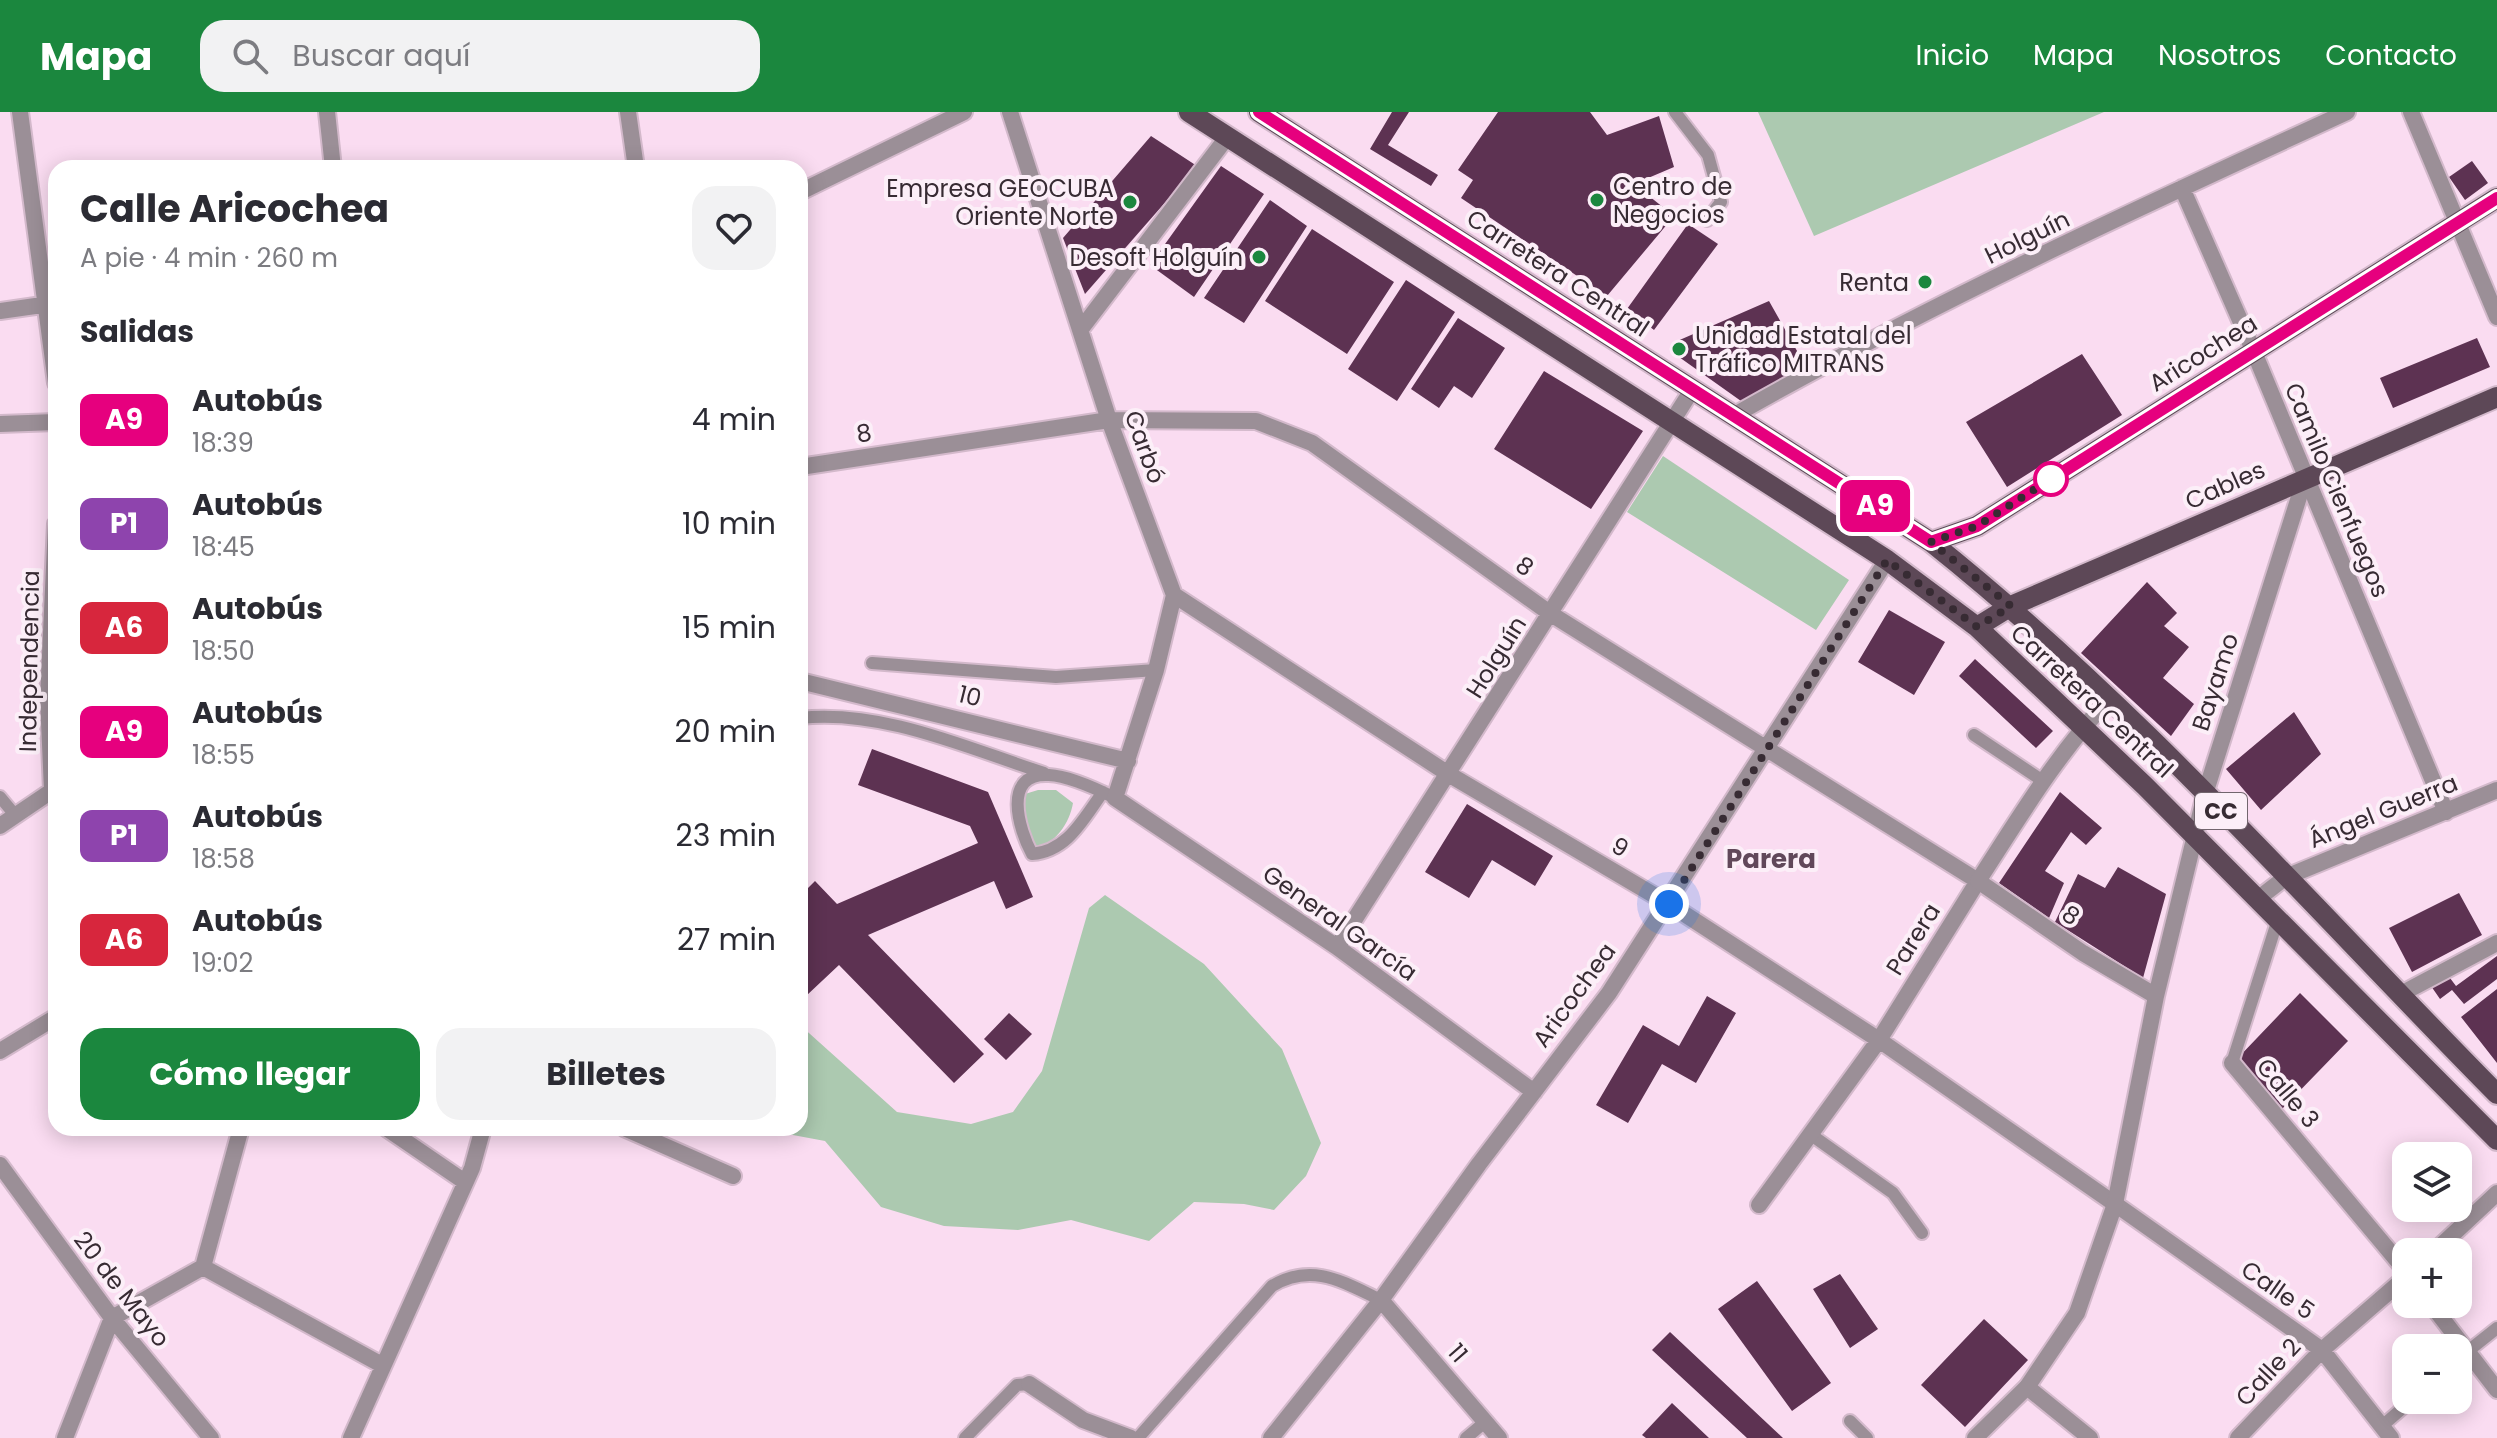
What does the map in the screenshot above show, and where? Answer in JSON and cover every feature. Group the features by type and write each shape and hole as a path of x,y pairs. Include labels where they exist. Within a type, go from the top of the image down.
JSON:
{"main road":[{"name":"Carretera Central","path":"1189,112 1887,560 1977,627 2279,916 2495,1134"},
{"name":"Carretera Central","path":"1259,112 1931,542 2011,606 2109,699 2497,1094"},
{"name":"Aricochea","path":"1931,542 1977,526 2497,198"},
{"name":"Cables","path":"1977,627 2011,606 2497,397"}],"street":[{"path":"20,112 48,291"},
{"path":"327,112 332,160"},
{"path":"628,112 635,160"},
{"path":"808,188 964,112"},
{"name":"Carbó","path":"1010,112 1109,420 1174,595"},
{"name":"Holguín","path":"1733,416 1890,331 2182,188 2347,112"},
{"path":"2411,112 2497,317"},
{"path":"1081,329 1228,136"},
{"name":"Camilo Cienfuegos","path":"2182,188 2254,352 2446,812"},
{"path":"0,311 48,304"},
{"name":"Holguín","path":"1337,947 1450,775 1692,390"},
{"name":"8","path":"808,466 1109,420 1256,421 1312,443 1551,614 1978,881 2083,953 2156,996"},
{"path":"0,424 48,422"},
{"name":"Bayamo","path":"1975,1438 2027,1387 2077,1313 2115,1204 2156,996 2194,834 2305,478"},
{"name":"Aricochea","path":"1271,1438 1381,1300 1609,993 1769,749 1887,560"},
{"path":"1109,795 1128,761 1156,670 1174,595"},
{"name":"9","path":"1174,595 1450,775 1669,904 1879,1040 2115,1204"},
{"name":"10","path":"808,683 1128,761"},
{"name":"Parera","path":"1759,1205 1879,1040 2043,781 2082,727 2109,699"},
{"name":"Ángel Guerra","path":"2259,898 2286,877 2497,790"},
{"path":"0,826 48,795"},
{"name":"General García","path":"1109,795 1337,947 1534,1092"},
{"path":"2399,995 2497,943"},
{"path":"0,1051 48,1022"},
{"name":"Calle 3","path":"2232,1063 2392,1254"},
{"path":"65,1438 112,1318 203,1267 239,1136"},
{"path":"398,1136 465,1182"},
{"path":"351,1438 465,1182 480,1136"},
{"path":"642,1136 733,1176"},
{"name":"20 de Mayo","path":"0,1165 112,1318 211,1438"},
{"path":"2449,1238 2497,1193"},
{"name":"Calle 5","path":"2115,1204 2322,1350 2386,1432"},
{"path":"203,1267 382,1365"},
{"name":"Calle 2","path":"2238,1438 2322,1350 2392,1289"},
{"name":"11","path":"1381,1300 1499,1438"},
{"path":"2472,1365 2497,1390"},
{"path":"1029,1384 1083,1420 1131,1438"},
{"path":"2027,1387 2090,1438"}],"lane":[{"path":"1675,112 1708,155 1721,202 1707,220"},
{"path":"872,663 1056,677 1156,670"},
{"path":"808,717 830,715 904,727 1050,775 1109,795 1063,845 1049,853 1032,854 1021,834 1015,807 1020,789 1032,777 1050,775"},
{"path":"1974,735 2043,781"},
{"path":"0,797 15,815"},
{"name":"Calle 3","path":"2232,1063 2279,916"},
{"path":"1810,1134 1893,1193 1922,1233"},
{"path":"1138,1438 1272,1286 1289,1276 1331,1276 1381,1300"},
{"path":"2472,1347 2497,1328"},
{"path":"965,1438 1017,1385 1029,1384"},
{"path":"2386,1432 2401,1414"},
{"path":"1850,1421 1867,1438"},
{"path":"1466,1438 1485,1422"}],"green space":[{"path":"1758,112 2104,112 1814,236"},
{"path":"1663,456 1849,580 1816,630 1627,512"},
{"path":"1056,790 1073,803 1069,818 1055,838 1034,847 1018,805 1025,794"},
{"path":"1105,895 1204,964 1282,1049 1321,1143 1306,1176 1274,1210 1244,1204 1194,1202 1149,1241 1071,1220 1018,1230 944,1226 881,1207 825,1141 798,1136 808,1136 808,1032 897,1112 971,1124 1013,1112 1042,1071 1089,908"}],"building":[{"path":"1392,112 1409,112 1388,145 1438,175 1431,186 1370,149"},
{"path":"1498,112 1590,112 1607,135 1659,116 1674,167 1634,184 1674,216 1607,296 1461,198 1473,180 1458,170"},
{"name":"Empresa GEOCUBA Oriente Norte","path":"1151,136 1197,166 1085,294 1063,238"},
{"path":"2472,161 2488,183 2465,200 2449,177"},
{"path":"1221,166 1264,194 1194,297 1150,265"},
{"name":"Desoft Holguín","path":"1270,200 1307,226 1244,323 1204,298"},
{"path":"1688,224 1718,244 1654,330 1627,309"},
{"path":"1312,229 1394,282 1347,354 1265,301"},
{"path":"1406,280 1455,312 1397,401 1348,369"},
{"path":"1769,301 1806,367 1741,401 1679,357 1675,342"},
{"path":"1458,318 1505,348 1472,398 1454,386 1439,408 1411,389"},
{"path":"2477,338 2490,367 2393,408 2380,378"},
{"path":"2082,354 2122,415 2007,487 1966,422"},
{"path":"1544,371 1643,431 1591,509 1494,449"},
{"path":"2147,582 2177,613 2164,626 2189,647 2163,678 2194,704 2171,736 2081,653"},
{"path":"1889,610 1945,642 1914,695 1858,662"},
{"path":"1975,659 2053,731 2036,748 1959,676"},
{"path":"2294,712 2321,754 2261,810 2226,769"},
{"path":"872,749 988,792 1033,897 1006,909 994,881 868,935 984,1054 954,1083 839,965 808,994 808,888 815,881 837,904 978,843 970,826 858,785"},
{"path":"2060,792 2102,828 2086,845 2071,832 2045,871 2064,883 2049,918 1999,883"},
{"path":"1467,804 1553,856 1535,886 1492,860 1469,898 1425,872"},
{"path":"2118,867 2166,894 2143,978 2055,922 2078,874 2105,888"},
{"path":"2459,893 2482,935 2412,972 2389,928"},
{"path":"2497,956 2497,979 2464,1004 2452,990 2440,999 2431,986 2447,974 2456,986"},
{"path":"2497,989 2497,1063 2461,1017"},
{"path":"2300,993 2348,1041 2282,1109 2235,1061"},
{"path":"1707,996 1736,1013 1696,1083 1662,1064 1628,1123 1596,1105 1643,1025 1679,1046"},
{"path":"1009,1013 1032,1034 1006,1060 984,1039"},
{"path":"1840,1274 1878,1329 1850,1348 1813,1289"},
{"path":"1757,1281 1831,1383 1792,1411 1718,1309"},
{"path":"1984,1319 2028,1360 1965,1427 1921,1385"},
{"path":"1670,1332 1783,1438 1747,1438 1652,1350"},
{"path":"1672,1403 1709,1438 1646,1438 1642,1435"}],"bus line":[{"name":"A9","path":"1259,112 1931,542 1977,526 2497,198"}],"place":[{"name":"Centro de Negocios","path":"1597,200"},
{"name":"Empresa GEOCUBA Oriente Norte","path":"1130,202"},
{"name":"Desoft Holguín","path":"1259,257"},
{"name":"Renta","path":"1925,282"},
{"name":"Unidad Estatal del Tráfico MITRANS","path":"1679,349"}],"district":[{"name":"Parera","path":"1771,859"}],"route":[{"path":"1669,904 1887,560 1977,627 2011,606 1931,542 1977,526 2051,479"}]}
